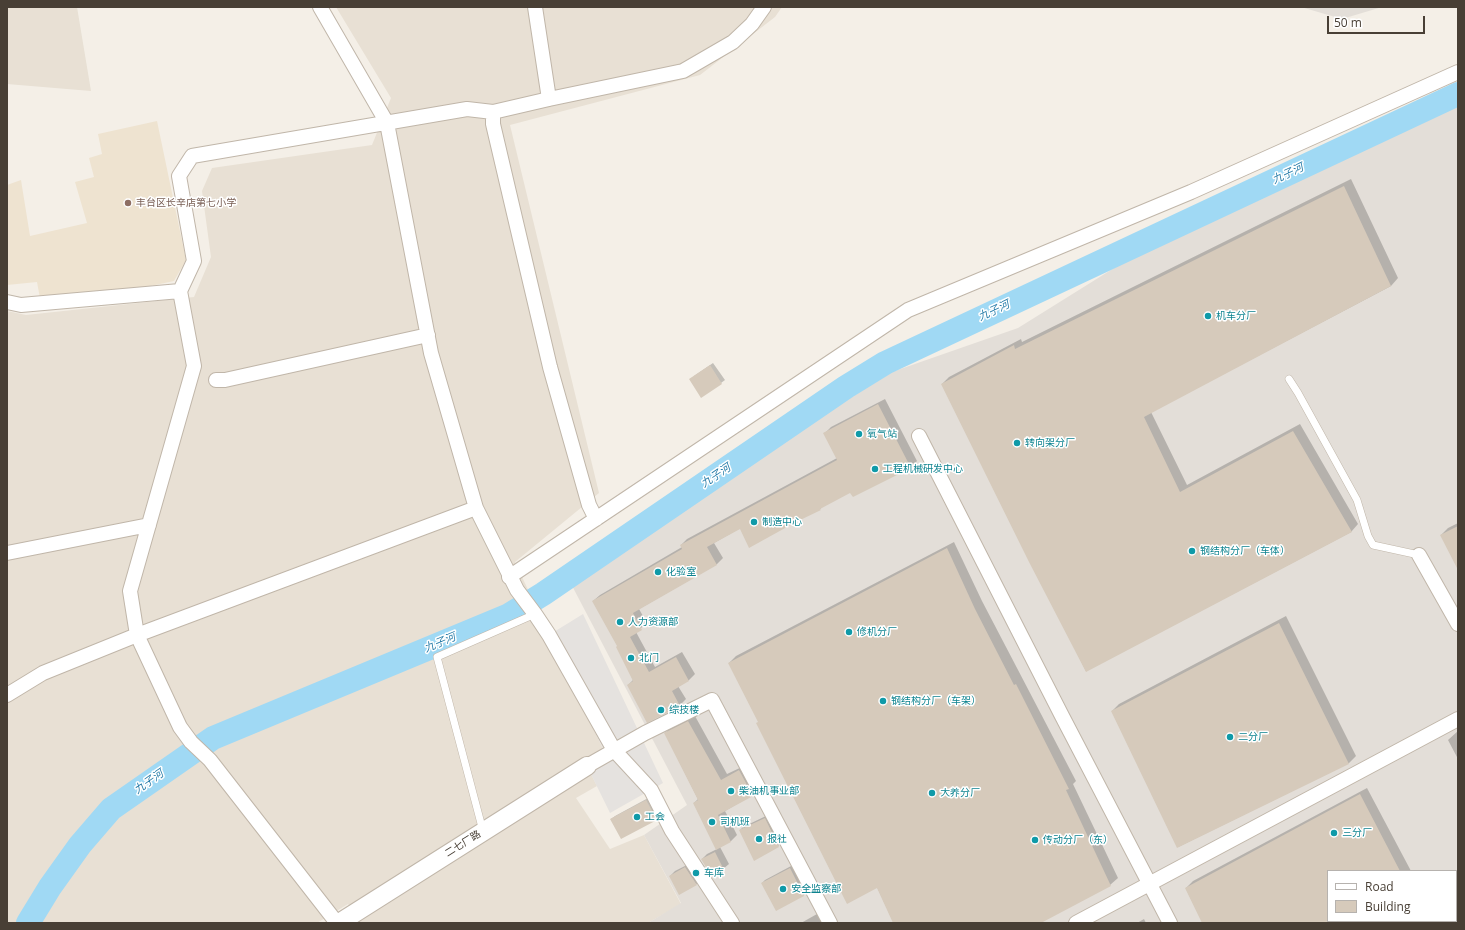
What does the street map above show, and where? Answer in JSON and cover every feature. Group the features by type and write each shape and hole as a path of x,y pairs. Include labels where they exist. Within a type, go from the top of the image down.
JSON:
{"street":[{"path":"320,7 387,123 431,353 476,508 517,590 549,635 614,750 651,790 672,831 732,923"},
{"path":"535,7 549,99"},
{"path":"338,923 210,760 191,742 180,728 137,635 130,591 194,366 180,291 194,261 179,176 192,156 467,109 493,112 683,71 733,42 752,24 764,7"},
{"path":"510,577 908,310 1191,192 1458,72"},
{"path":"493,112 493,124 550,367 589,505 596,519"},
{"path":"7,302 21,305 180,291"},
{"path":"216,380 225,380 428,335"},
{"path":"920,436 1055,702 1170,923"},
{"path":"7,695 43,674 137,635 476,508"},
{"path":"7,553 149,525"},
{"path":"1419,555 1458,624"},
{"path":"587,766 645,733 712,700 830,923"},
{"path":"1076,923 1458,719"},
{"name":"二七厂路","path":"338,923 587,766"}],"lane":[{"path":"1289,379 1357,500 1368,536 1373,545 1419,555"},
{"path":"483,832 437,657 535,614"}],"shaded area":[{"path":"7,7 77,7 91,91 7,84"},
{"path":"336,7 782,7 775,17 700,75 510,125 599,493 515,562 604,751 587,766 597,786 576,798 610,849 644,835 681,904 648,923 359,923 348,904 317,923 7,923 7,311 26,315 194,297 211,257 202,191 212,168 372,145 391,98"},
{"path":"1301,7 1382,7 1342,19"},
{"path":"1458,105 1458,923 648,923 681,903 644,835 687,805 569,580 889,373 1018,328 1135,255"},
{"name":"丰台区长辛店第七小学","path":"157,121 186,260 174,281 42,309 37,282 7,285 7,185 21,180 30,236 87,223 75,182 94,177 89,158 102,154 98,134"},
{"path":"583,614 663,783 610,813 587,766 604,751 549,635"}],"building":[{"path":"1344,186 1391,286 1144,417 1180,492 1293,431 1352,532 1086,672 1029,562 941,384 1014,345 1015,349"},
{"path":"710,365 722,384 701,398 689,379"},
{"path":"878,404 911,468 853,497 850,493 749,548 740,529 707,547 717,565 633,613 642,630 630,637 649,672 676,657 689,681 672,691 680,706 647,723 627,685 633,681 616,647 617,646 592,601 682,549 680,545 837,460 823,433"},
{"path":"1458,526 1458,570 1440,535"},
{"path":"947,548 975,609 1014,685 1016,684 1069,789 1066,790 1111,886 1041,923 893,923 877,888 847,904 756,723 758,722 728,663"},
{"name":"二分厂","path":"1279,623 1349,764 1177,848 1111,711"},
{"path":"688,721 721,780 739,770 753,796 718,815 731,842 716,850 693,803 698,800 664,733"},
{"name":"三分厂","path":"1360,794 1399,870 1327,870 1328,923 1202,923 1185,888"},
{"name":"工会","path":"646,800 657,820 621,839 610,819"},
{"name":"报社","path":"765,818 779,847 754,861 739,830"},
{"path":"715,852 724,870 712,877 701,859"},
{"path":"685,867 697,885 679,895 669,876"},
{"name":"安全监察部","path":"790,868 804,896 776,911 761,883"}],"waterway":[{"name":"九子河","path":"28,923 50,887 80,845 111,809 213,738 509,615 543,594 846,387 885,363 1458,94"}],"place":[{"name":"丰台区长辛店第七小学","path":"128,203"},
{"name":"机车分厂","path":"1208,316"},
{"name":"氧气站","path":"859,434"},
{"name":"转向架分厂","path":"1017,443"},
{"name":"工程机械研发中心","path":"875,469"},
{"name":"制造中心","path":"754,522"},
{"name":"钢结构分厂（车体）","path":"1192,551"},
{"name":"化验室","path":"658,572"},
{"name":"人力资源部","path":"620,622"},
{"name":"修机分厂","path":"849,632"},
{"name":"北门","path":"631,658"},
{"name":"钢结构分厂（车架）","path":"883,701"},
{"name":"综技楼","path":"661,710"},
{"name":"二分厂","path":"1230,737"},
{"name":"柴油机事业部","path":"731,791"},
{"name":"大养分厂","path":"932,793"},
{"name":"工会","path":"637,817"},
{"name":"司机班","path":"712,822"},
{"name":"三分厂","path":"1334,833"},
{"name":"报社","path":"759,839"},
{"name":"传动分厂（东）","path":"1035,840"},
{"name":"车库","path":"696,873"},
{"name":"安全监察部","path":"783,889"}]}
